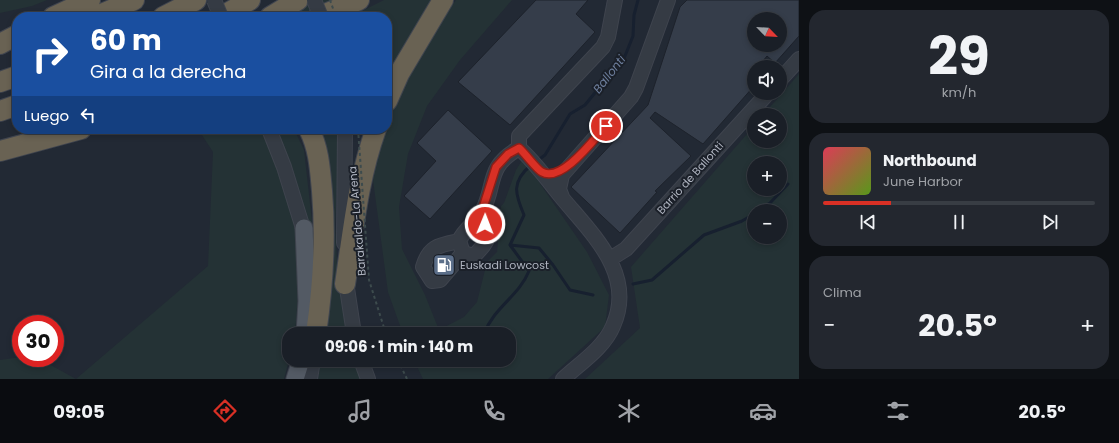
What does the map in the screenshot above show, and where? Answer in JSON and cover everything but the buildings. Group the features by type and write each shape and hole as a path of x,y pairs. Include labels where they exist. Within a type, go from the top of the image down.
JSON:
{"highway":[{"path":"64,12 90,0"},
{"path":"106,12 134,0"},
{"path":"173,12 196,0"},
{"path":"230,12 250,0"},
{"path":"278,12 298,0"},
{"path":"392,90 399,74 443,0"},
{"path":"331,12 356,1"},
{"path":"0,44 12,38"},
{"path":"0,48 12,45"},
{"path":"0,82 12,78"},
{"path":"0,111 12,107"},
{"path":"0,140 20,134"},
{"path":"0,151 63,134"},
{"path":"311,134 320,161 324,214 322,295 317,327"},
{"path":"346,284 360,187 366,157 374,134"}],"main road":[{"path":"304,228 307,301 305,327"},
{"path":"295,379 299,367"}],"street":[{"path":"214,0 219,12"},
{"path":"314,0 318,12"},
{"path":"563,379 599,346 613,327 619,305 619,282 605,250 542,172 519,148 519,136 603,47 608,37 615,0"},
{"path":"562,197 560,182 562,175 631,97 636,88 668,0"},
{"path":"787,72 799,59"},
{"name":"Barrio de Ballonti","path":"610,259 626,249 762,100"},
{"path":"271,134 284,167 304,228 312,265 316,327"},
{"path":"345,134 344,238 346,284 353,327"},
{"path":"481,214 488,235 487,242 474,256 461,247 462,234 481,214 496,167 508,154 519,148"},
{"path":"542,172 553,174 568,168"},
{"path":"310,379 312,367"},
{"path":"364,367 368,379"}],"path":[{"path":"330,0 334,12"},
{"name":"Barakaldo-La Arena","path":"358,134 369,280 384,327"},
{"path":"401,367 407,379"}],"shaded area":[{"path":"0,0 47,0 32,6 0,13"},
{"path":"309,0 345,0 313,12 290,12"},
{"path":"384,0 435,0 392,73 392,12 360,12"},
{"path":"456,0 512,0 460,60 427,106 408,154 399,207 402,249 425,295 438,327 400,327 388,292 373,180 374,154 382,134 392,134 392,108 421,52"},
{"path":"799,74 799,379 585,379 640,328 631,267 747,134 747,148 787,148 787,108 769,108 776,100 787,100 787,88"},
{"path":"201,134 296,134 304,150 314,239 300,270 296,327 282,327 282,367 287,367 284,379 76,379 208,266 213,152"},
{"path":"316,134 337,134 339,151 335,225 337,263 345,327 324,327"},
{"path":"523,159 587,252 609,295 605,327 548,379 423,379 417,367 516,367 516,327 445,327 464,317 477,302 487,262 497,252 501,206 504,203 516,170"},
{"path":"12,358 12,367 54,367 76,379 0,379 0,360"},
{"path":"320,367 357,367 360,379 318,379"}],"waterway":[{"name":"Ballonti","path":"537,161 545,155 570,114 585,105 625,56 633,36 634,15 638,0"},
{"name":"Ballonti","path":"487,327 494,316 525,280 529,271 510,245 524,215 518,201 518,183 520,177 531,165"},
{"path":"768,204 788,184"},
{"path":"633,284 652,280 704,235 747,218"},
{"path":"510,245 539,248 570,290 593,295"}],"place":[{"name":"Euskadi Lowcost","path":"444,265"}],"route":[{"path":"485,224 481,214 485,206 496,167 508,154 519,148 542,172 553,174 568,168 606,126"}]}
